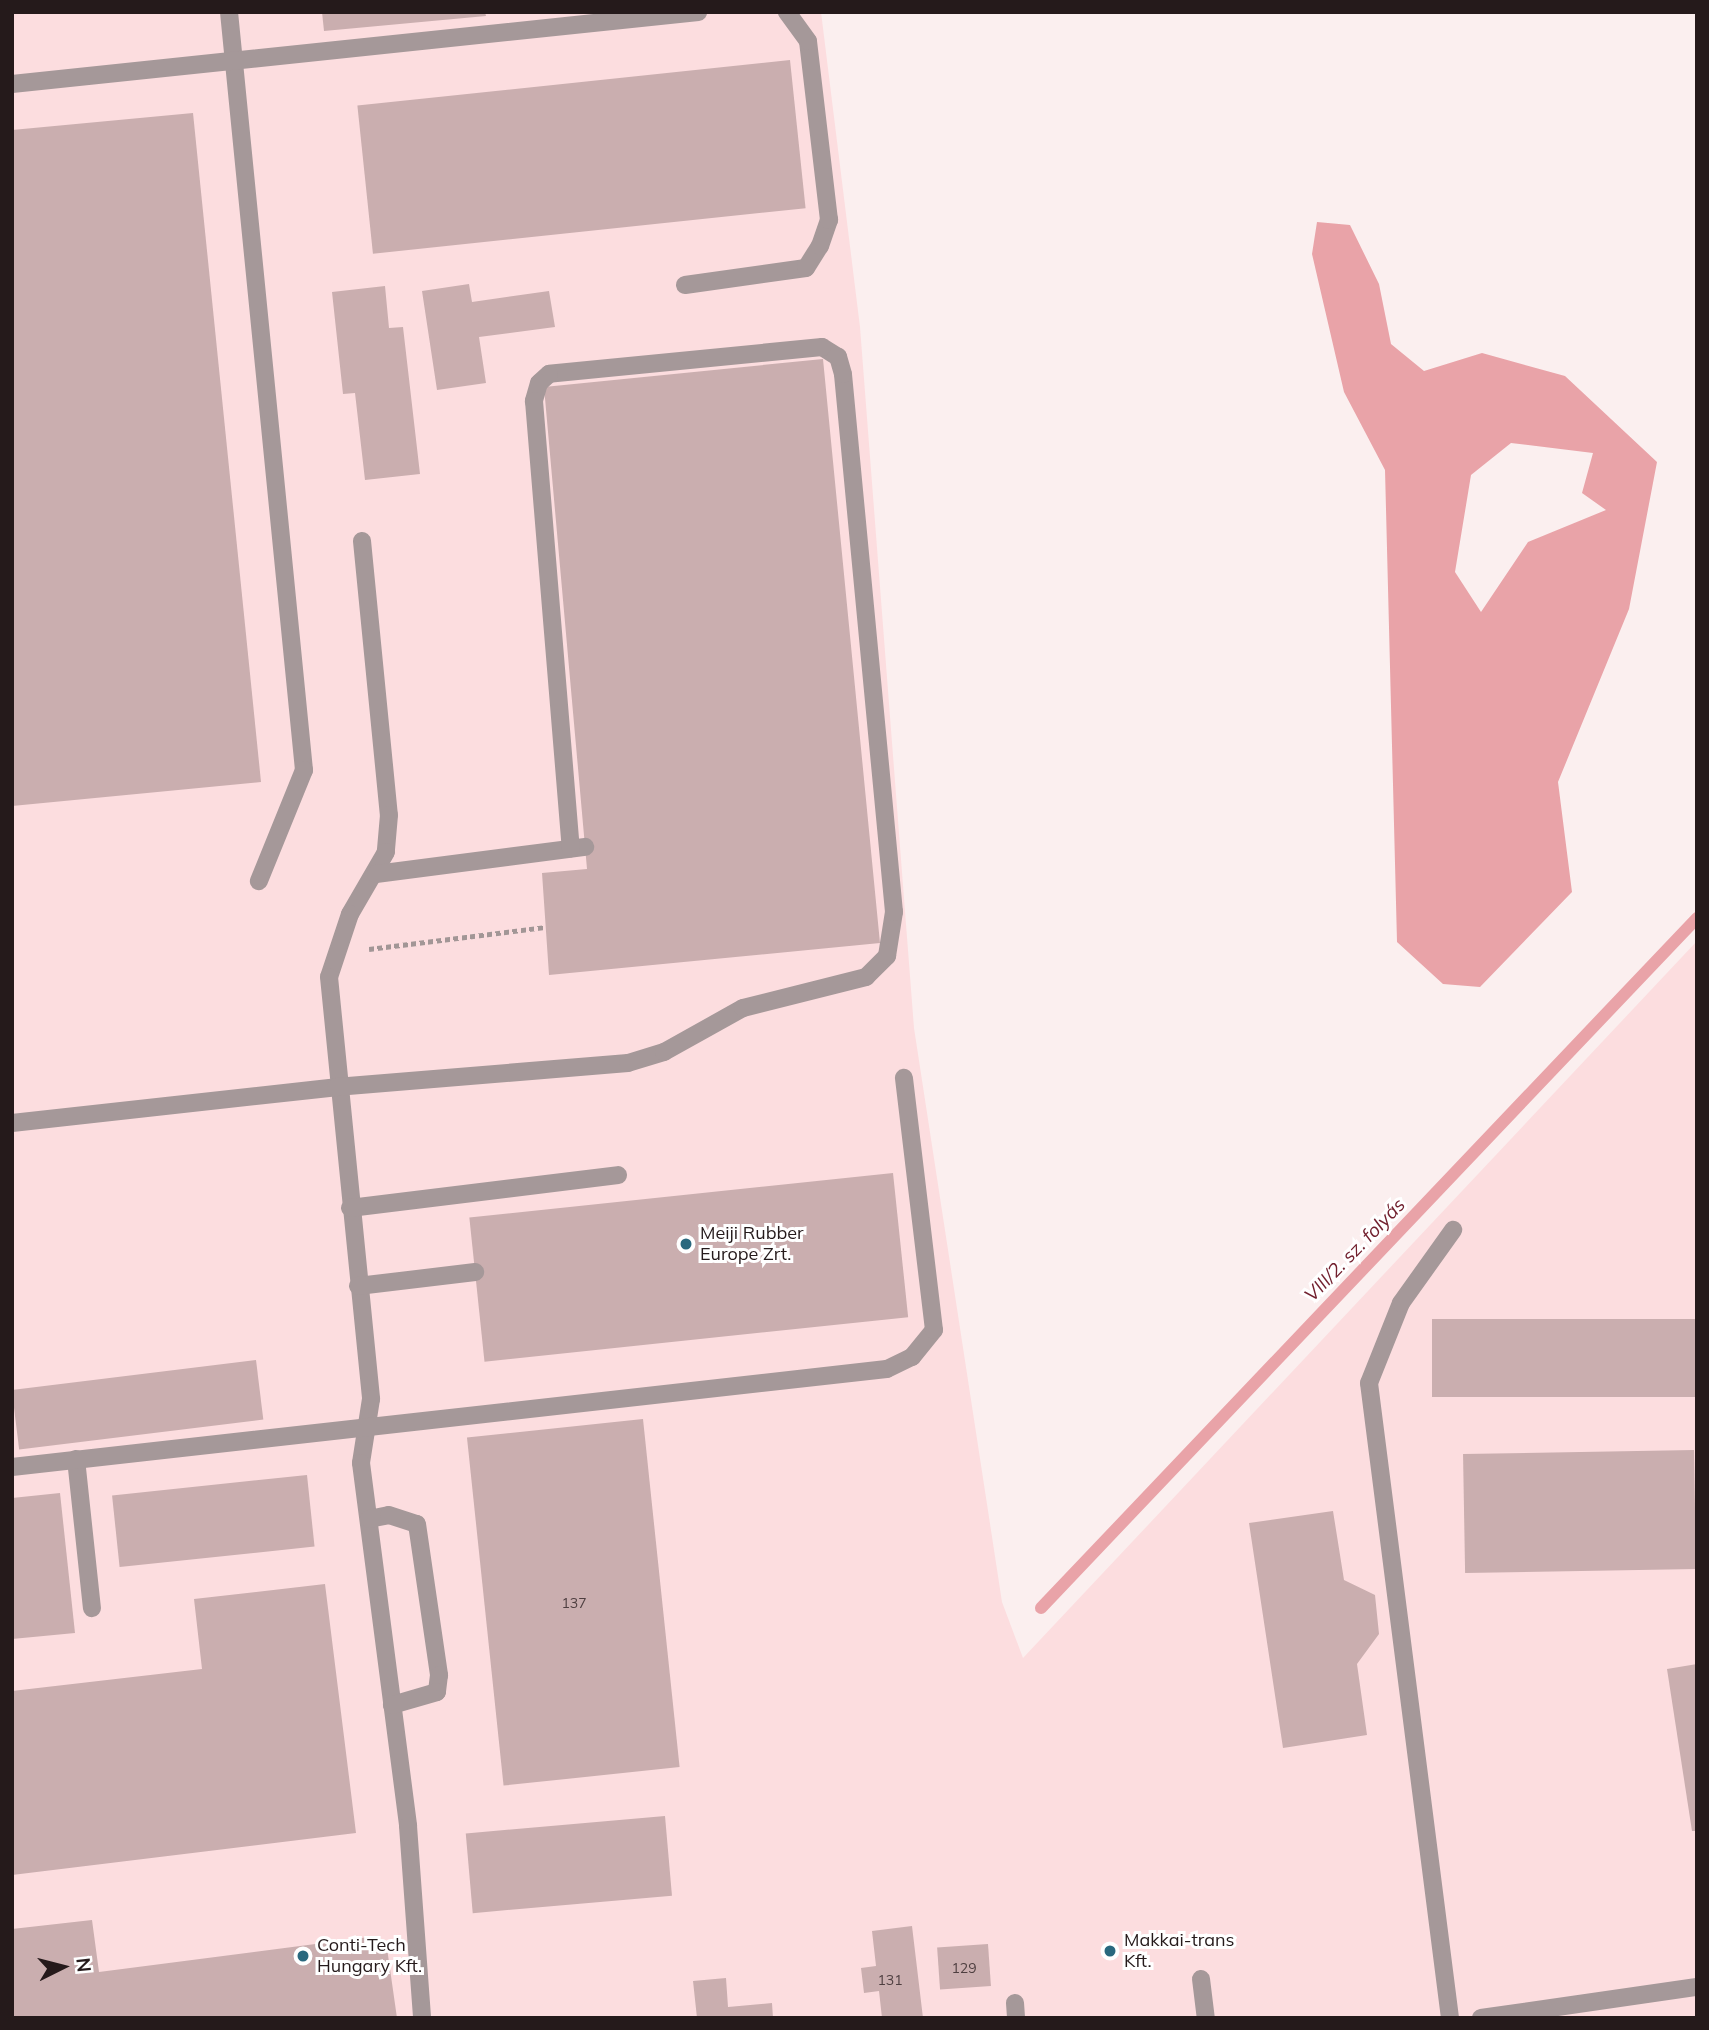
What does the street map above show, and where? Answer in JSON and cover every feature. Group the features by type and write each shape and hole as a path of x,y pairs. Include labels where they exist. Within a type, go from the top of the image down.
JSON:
{"street":[{"path":"229,12 304,770 259,881"},
{"path":"12,84 233,63 698,12"},
{"path":"685,285 806,268 820,246 829,220 808,41 787,12"},
{"path":"12,1124 336,1087 628,1063 664,1052 743,1008 866,977 887,956 894,912 844,374 838,358 822,347 549,374 539,383 534,401 578,847 376,874"},
{"path":"362,541 389,815 376,874 333,954 329,977 336,1087 371,1399 361,1464 392,1705 422,2018"},
{"path":"12,1466 368,1423 887,1368 912,1357 934,1330 904,1078"},
{"path":"350,1208 618,1175"},
{"path":"1450,2018 1369,1383 1402,1303 1453,1230"},
{"path":"358,1286 475,1272"},
{"path":"76,1459 92,1608"},
{"path":"369,1520 389,1515 416,1524 439,1675 437,1692 392,1705"},
{"path":"1201,1979 1206,2018"},
{"path":"1482,2018 1697,1987"}],"path":[{"path":"333,954 545,928"}],"shaded area":[{"path":"12,12 821,12 860,327 914,1028 1002,1602 1023,1658 1697,941 1697,2018 12,2018"},
{"path":"1317,222 1350,225 1379,284 1391,344 1424,371 1482,353 1565,376 1657,462 1629,609 1558,782 1572,892 1480,987 1443,984 1397,942 1385,470 1344,392 1312,254","holes":["1511,443 1593,453 1582,493 1606,510 1528,542 1481,612 1455,572 1471,475"]}],"building":[{"path":"322,12 485,12 486,16 324,31"},
{"path":"790,60 806,208 373,254 357,105"},
{"path":"193,113 261,782 12,806 12,130"},
{"path":"469,284 472,302 549,291 555,327 479,337 486,383 437,390 422,291"},
{"path":"385,286 389,328 403,327 420,474 365,480 355,393 343,394 332,292"},
{"path":"823,359 880,943 549,975 542,873 587,869 544,387"},
{"name":"Meiji Rubber Europe Zrt.","path":"893,1173 908,1317 484,1362 469,1218"},
{"path":"1432,1319 1697,1319 1697,1397 1432,1397"},
{"path":"256,1360 263,1420 19,1450 12,1390"},
{"path":"643,1419 680,1767 504,1786 467,1438"},
{"path":"1694,1450 1696,1569 1465,1573 1463,1454"},
{"path":"307,1475 315,1547 120,1567 112,1495"},
{"path":"60,1493 75,1633 12,1639 12,1498"},
{"path":"1333,1511 1344,1580 1375,1595 1379,1634 1357,1664 1367,1735 1283,1748 1249,1523"},
{"path":"325,1584 356,1833 12,1875 12,1691 202,1669 194,1599"},
{"path":"1697,1664 1697,1831 1692,1831 1667,1669"},
{"path":"665,1816 672,1896 473,1913 466,1833"},
{"name":"Conti-Tech Hungary Kft.","path":"92,1920 99,1972 369,1937 386,1941 397,2018 12,2018 12,1929"},
{"path":"912,1926 923,2018 882,2018 879,1991 864,1993 861,1968 876,1966 872,1931"},
{"path":"988,1944 991,1986 940,1989 937,1948"},
{"path":"726,1978 728,2007 772,2003 773,2018 697,2018 693,1981"}],"waterway":[{"name":"VIII/2. sz. folyás","path":"1041,1608 1697,918"}],"place":[{"name":"Meiji Rubber Europe Zrt.","path":"686,1244"},
{"name":"Makkai-trans Kft.","path":"1110,1951"},
{"name":"Conti-Tech Hungary Kft.","path":"303,1956"}]}
